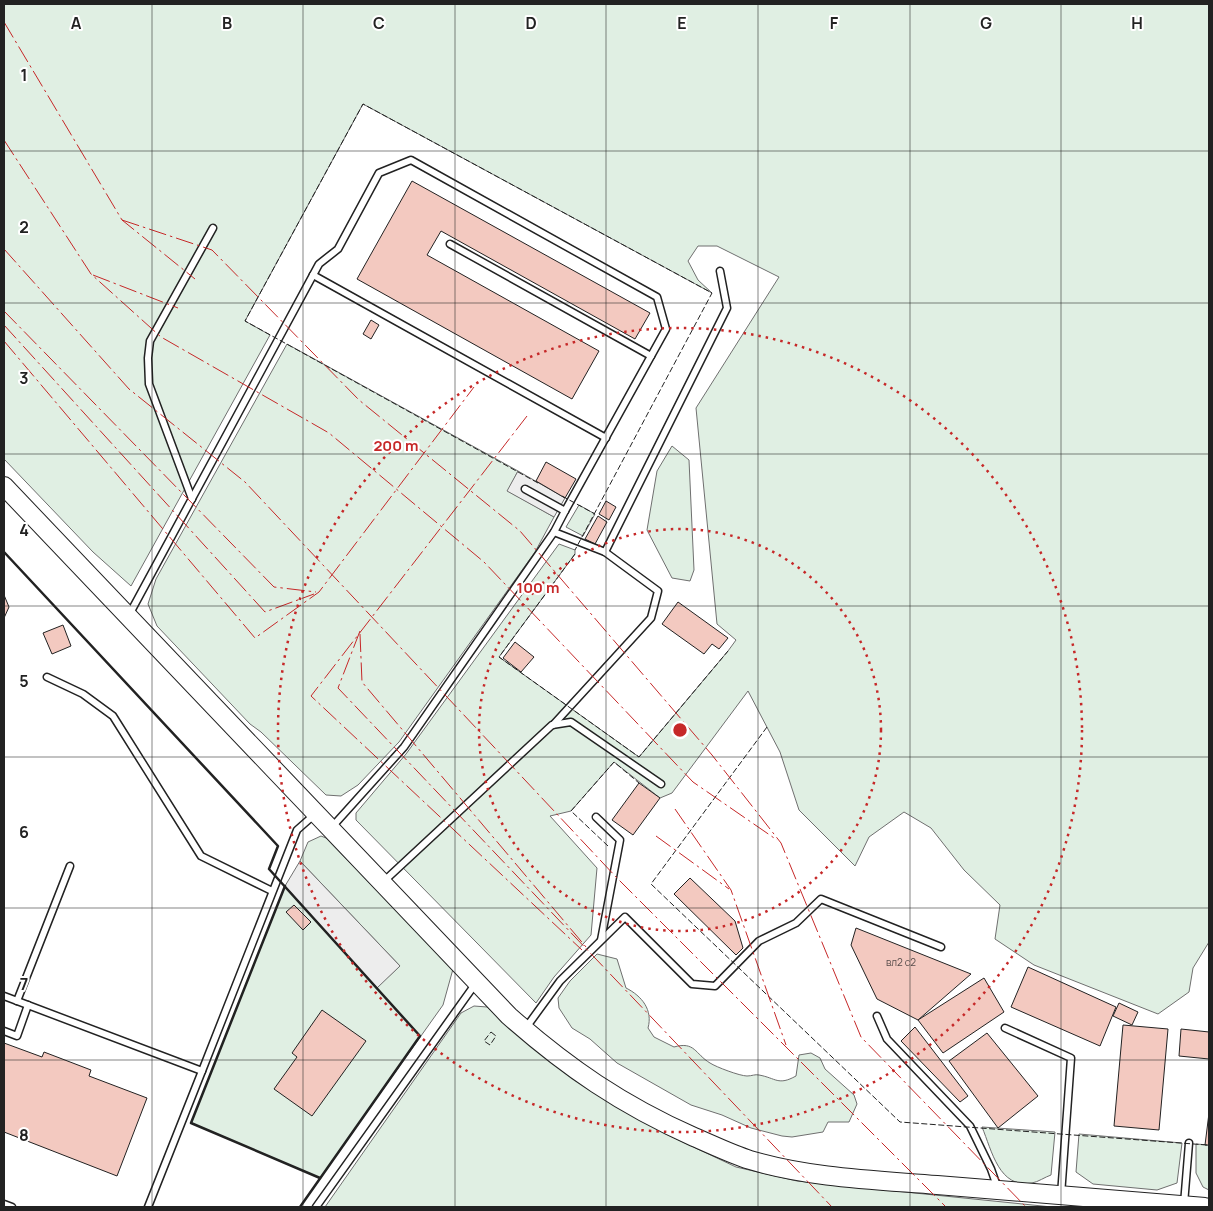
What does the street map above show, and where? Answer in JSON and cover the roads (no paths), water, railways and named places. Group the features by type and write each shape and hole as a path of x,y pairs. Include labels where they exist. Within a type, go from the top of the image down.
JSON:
{"street":[{"path":"4,486 329,829 524,1030 578,1073 620,1100 664,1123 750,1160 783,1168 856,1178 1061,1196 1122,1204 1205,1207"}],"lane":[{"path":"128,616 319,264 338,249 380,173 411,160 657,297 666,329 554,532 404,747 329,829"},
{"path":"192,499 149,384 148,358 150,341 213,228"},
{"path":"450,244 651,356"},
{"path":"605,552 727,308 720,271"},
{"path":"313,275 606,438"},
{"path":"525,489 565,511"},
{"path":"382,884 552,725 651,618 658,592 605,552 554,532"},
{"path":"47,677 83,694 113,716 201,856 272,891"},
{"path":"552,725 571,722 661,784"},
{"path":"148,1207 297,830 315,814"},
{"path":"596,818 620,840 601,941"},
{"path":"17,1001 70,866"},
{"path":"524,1030 560,981 625,917 692,984 715,986 758,941 796,923 821,899 941,947"},
{"path":"316,1207 476,982"},
{"path":"4,996 202,1071"},
{"path":"4,1031 17,1036 28,1005"},
{"path":"877,1016 887,1039 970,1126 991,1169 998,1190"},
{"path":"1004,1028 1071,1058 1061,1196"},
{"path":"1184,1206 1189,1143"},
{"path":"4,1204 12,1207"}]}
